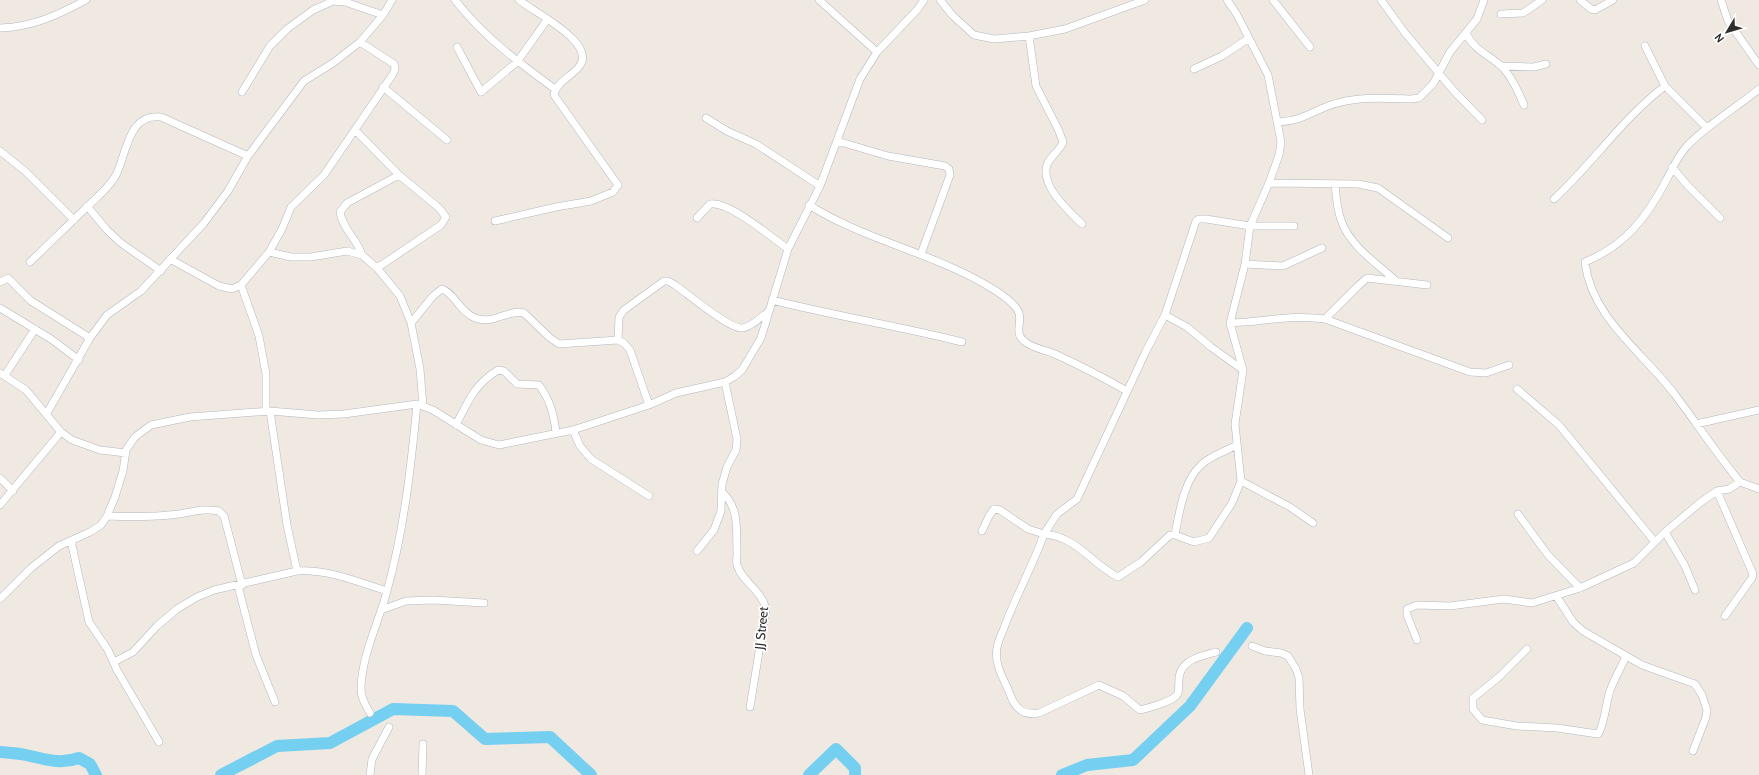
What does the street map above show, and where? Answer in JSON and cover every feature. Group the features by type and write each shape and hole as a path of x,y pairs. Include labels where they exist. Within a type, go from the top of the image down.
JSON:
{"street":[{"path":"0,28 23,26 41,22 86,0"},
{"path":"47,413 90,338 107,315 141,290 161,271 170,259 204,223 228,191 248,156 304,81 333,63 360,42 383,15 392,0"},
{"path":"455,0 491,39 517,62 556,89"},
{"path":"495,221 556,207 591,201 613,192 617,189 618,185 616,180 554,95 556,89 582,64 584,57 581,48 573,38 519,0"},
{"path":"819,0 877,52"},
{"path":"0,599 31,568 59,546 101,525 107,516 117,490 126,453 135,437 151,425 190,416 268,411 331,414 420,405 456,424 481,440 499,445 573,430 648,405 676,393 725,382 742,370 761,338 788,249 809,205 820,186 860,79 877,52 917,10 924,0"},
{"path":"940,0 953,16 974,35 994,39 1029,36 1076,26 1145,0"},
{"path":"982,532 991,511 994,509 1000,510 1036,533 1064,538 1077,545 1109,572 1118,577 1141,562 1170,535 1175,534 1194,542 1209,538 1232,503 1241,481 1235,424 1243,370 1230,323 1245,264 1250,226 1280,155 1282,142 1268,75 1236,13 1227,0"},
{"path":"1273,0 1310,48"},
{"path":"1381,0 1396,22 1453,90 1482,120"},
{"path":"1279,122 1300,119 1329,106 1357,98 1419,98 1433,84 1438,72 1450,52 1477,19 1484,0"},
{"path":"1501,14 1523,13 1542,0"},
{"path":"1580,0 1591,9 1595,10 1613,0"},
{"path":"1721,0 1728,21 1759,65"},
{"path":"242,92 270,46 287,29 313,10 333,1 345,2 383,15"},
{"path":"457,47 481,92 517,62 547,20"},
{"path":"1466,33 1477,49 1501,66 1512,79 1524,104"},
{"path":"1029,36 1036,86 1063,142 1047,164 1047,179 1060,202 1082,224"},
{"path":"1194,69 1222,56 1249,38"},
{"path":"170,259 219,286 232,289 240,285 269,252 282,229 290,207 324,175 393,74 395,69 394,64 360,42"},
{"path":"1645,46 1665,86 1706,127"},
{"path":"1501,66 1534,67 1546,64"},
{"path":"1554,199 1572,182 1634,112 1665,86"},
{"path":"383,87 446,140"},
{"path":"1758,486 1740,482 1676,396 1607,317 1596,301 1590,286 1585,262 1598,256 1625,238 1649,212 1672,167 1687,146 1706,127 1740,105 1759,89"},
{"path":"30,262 87,206 101,195 115,177 135,126 142,119 151,115 161,117 248,156"},
{"path":"706,118 727,131 756,144 820,186"},
{"path":"355,130 399,175 439,208 446,217 441,225 377,268"},
{"path":"837,141 888,156 945,166 949,169 950,175 921,254"},
{"path":"0,151 25,171 74,220"},
{"path":"1672,167 1688,186 1720,218"},
{"path":"362,255 357,243 344,224 340,212 347,203 399,175"},
{"path":"1269,183 1363,185 1378,188 1448,238"},
{"path":"1335,184 1339,214 1346,232 1364,252 1395,280"},
{"path":"697,218 710,204 717,203 733,211 788,249"},
{"path":"809,205 830,219 959,270 994,289 1018,310 1020,314 1018,332 1024,341 1074,363 1127,391"},
{"path":"87,206 107,230 122,243 161,271"},
{"path":"1216,652 1196,657 1186,664 1179,674 1179,692 1177,696 1167,702 1140,710 1123,696 1099,685 1040,713 1032,714 1024,713 1018,709 1001,676 997,647 1016,595 1044,534 1057,514 1077,499 1146,351 1165,315 1196,221 1206,219 1250,226 1294,226"},
{"path":"1245,264 1283,266 1322,248"},
{"path":"269,252 291,257 311,257 347,251 362,255 377,268 400,296 411,323 420,369 420,405 401,532 388,591 368,653 361,686 362,700 370,713"},
{"path":"0,282 8,278 31,301 90,338"},
{"path":"1325,319 1367,278 1427,284"},
{"path":"618,340 619,317 624,310 664,282 668,281 725,322 736,327 742,328 753,324 769,311"},
{"path":"240,285 259,336 266,374 268,411 287,525 297,571"},
{"path":"411,323 433,296 442,289 448,292 458,306 473,318 484,320 499,319 513,313 524,313 549,337 559,344 618,340 624,343 630,350 648,405"},
{"path":"772,300 832,315 908,328 962,342"},
{"path":"0,308 35,329 78,360"},
{"path":"1165,315 1187,327 1243,370"},
{"path":"1230,323 1301,316 1325,319 1470,372 1486,373 1509,365"},
{"path":"35,329 2,374 26,390 47,413 61,432 83,445 100,450 126,453"},
{"path":"456,424 472,394 484,379 498,370 504,371 517,384 539,384 547,395 556,433"},
{"path":"697,552 714,530 721,511 722,492 727,468 736,450 737,439 725,382"},
{"path":"1517,389 1559,425 1654,542"},
{"path":"1696,424 1759,410"},
{"path":"573,430 580,446 591,459 649,496"},
{"path":"0,504 13,491 61,432"},
{"path":"1175,534 1181,503 1193,475 1201,464 1237,445"},
{"path":"0,478 13,491"},
{"path":"1241,481 1290,507 1313,523"},
{"path":"1416,640 1407,616 1408,609 1417,605 1450,606 1504,599 1516,600 1530,604 1557,597 1634,563 1665,532 1717,491 1729,488 1740,482"},
{"path":"1717,491 1753,574 1752,578 1725,616"},
{"name":"JJ Street","path":"722,492 729,498 735,509 737,566 743,577 764,600 766,609 750,707"},
{"path":"107,516 150,517 180,514 203,509 219,511 224,516 256,655 275,702"},
{"path":"1518,514 1548,555 1580,588"},
{"path":"1665,532 1686,566 1695,590"},
{"path":"71,541 88,618 108,650 159,742"},
{"path":"114,662 137,650 150,632 184,605 214,590 297,571 309,570 330,574 388,591"},
{"path":"1557,597 1576,626 1626,656 1656,671 1691,682 1699,689 1706,705 1706,718 1693,751"},
{"path":"381,610 406,601 433,600 484,603"},
{"path":"1252,646 1265,651 1281,653 1288,656 1296,669 1299,678 1300,709 1309,775"},
{"path":"1527,649 1500,677 1473,698 1473,709 1482,720 1517,726 1557,728 1598,734 1602,726 1604,709 1610,690 1626,656"},
{"path":"370,775 372,759 389,726"},
{"path":"422,775 423,744"}],"waterway":[{"path":"1062,775 1087,765 1133,760 1190,706 1247,628"},
{"path":"221,775 277,746 330,743 393,709 453,711 485,739 550,737 591,775"},
{"path":"809,775 836,749 855,768 855,775"},
{"path":"0,752 23,754 46,760 58,761 79,758 90,764 96,775"}]}
